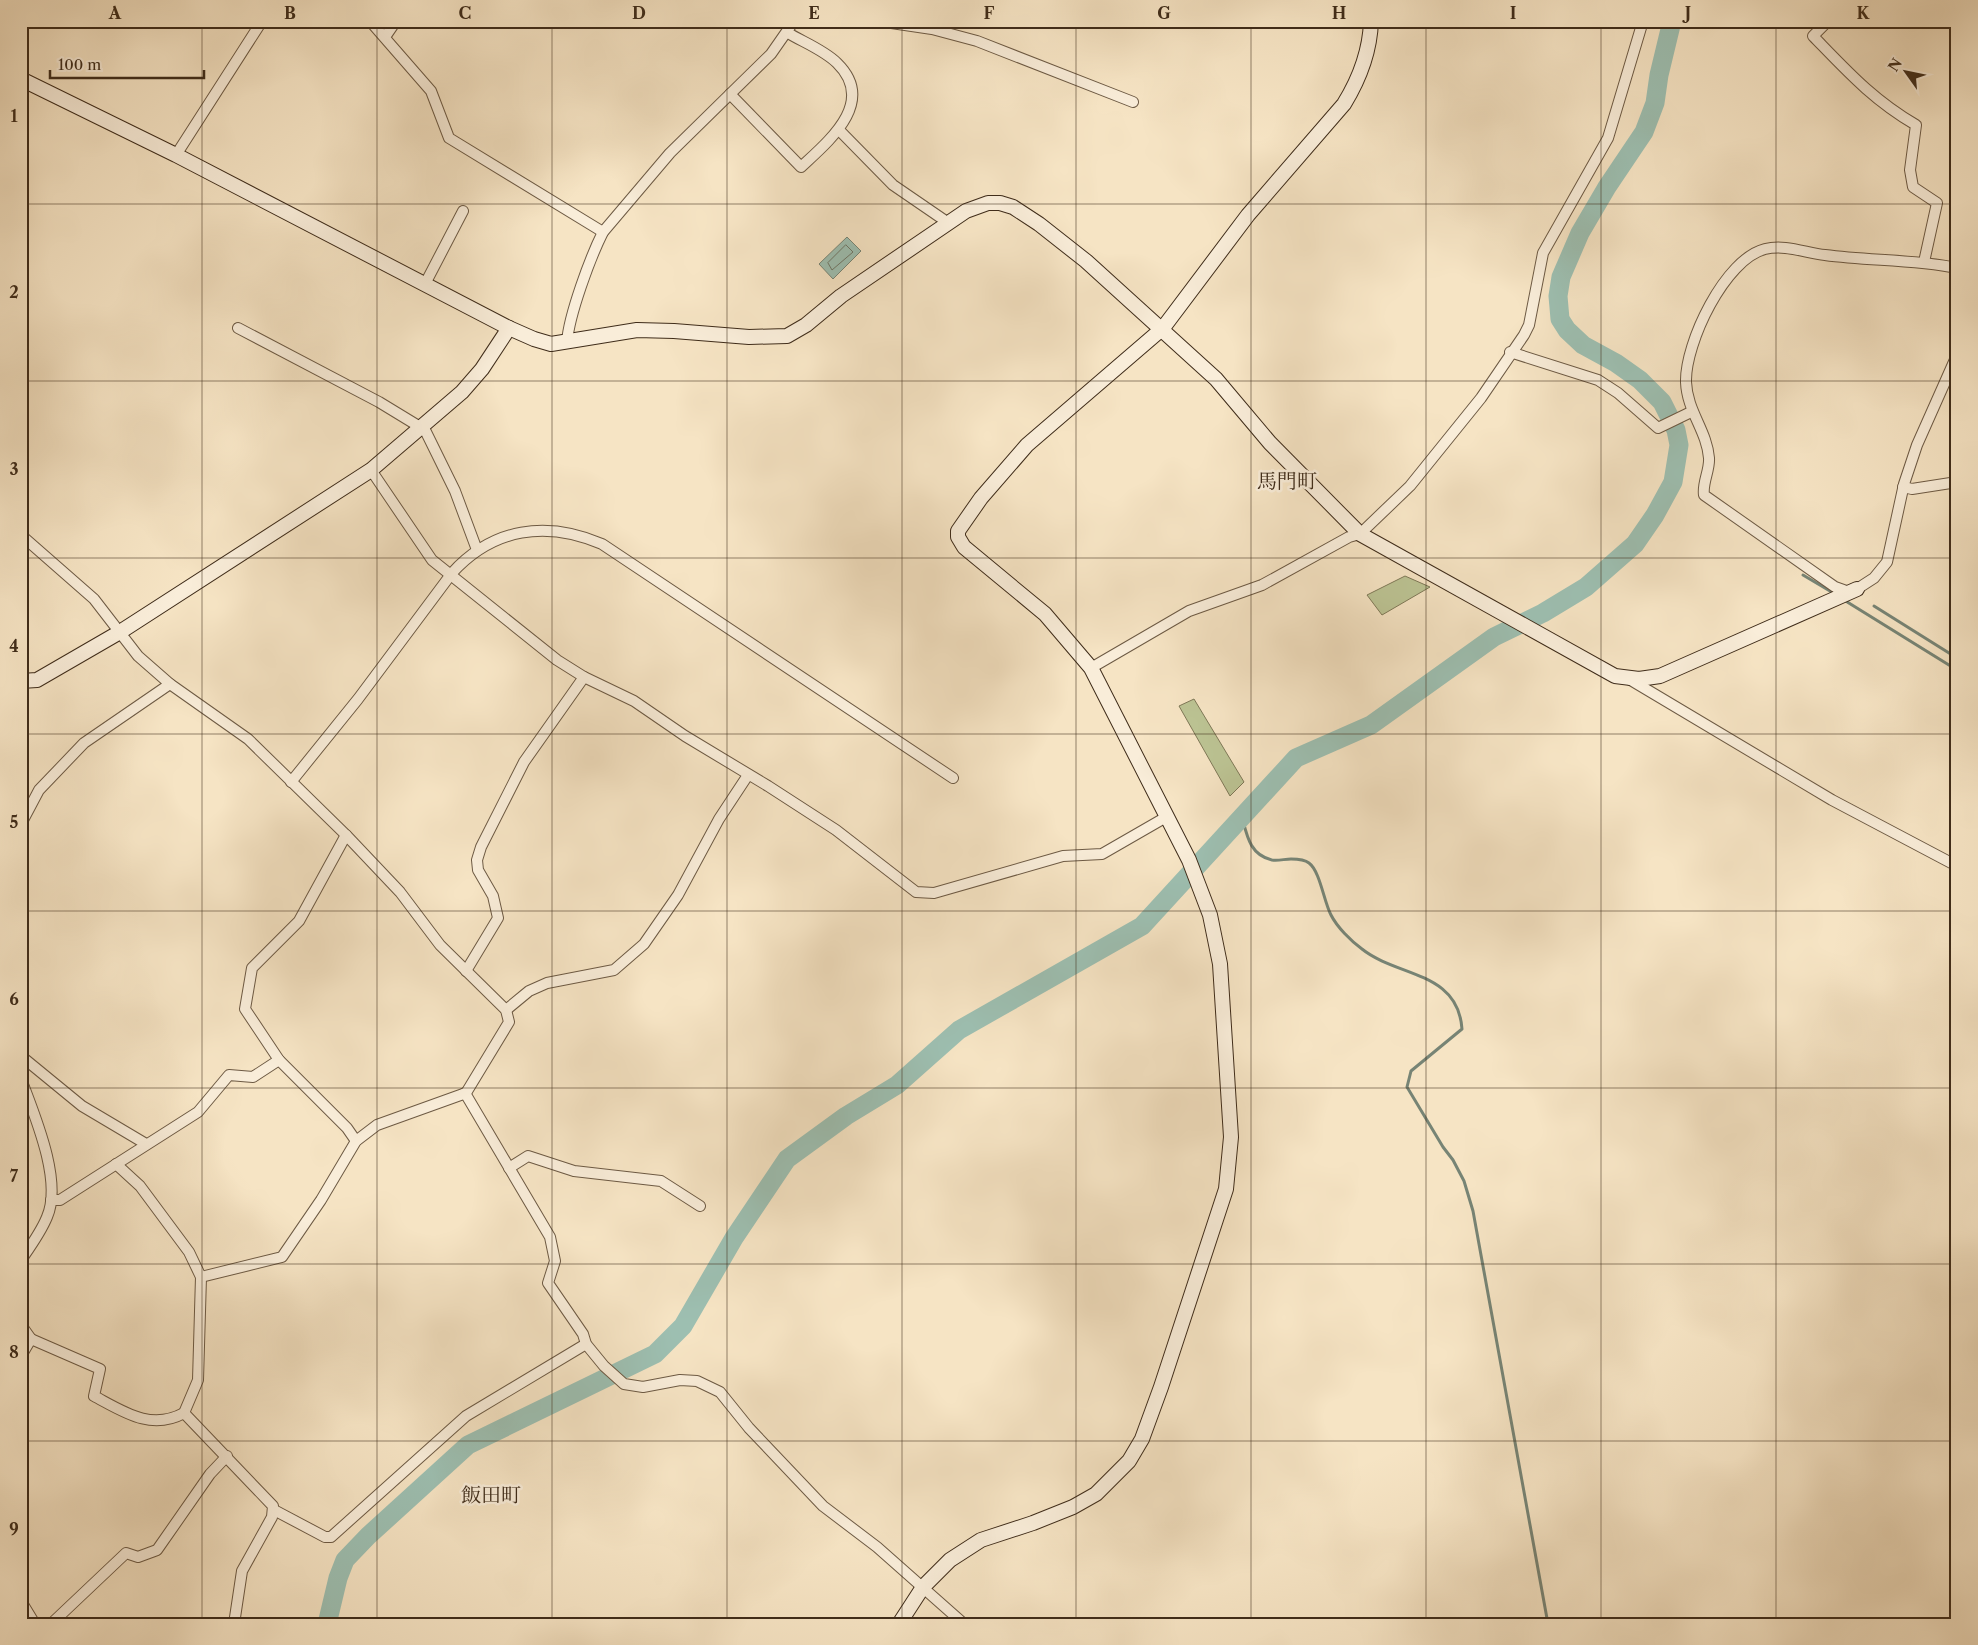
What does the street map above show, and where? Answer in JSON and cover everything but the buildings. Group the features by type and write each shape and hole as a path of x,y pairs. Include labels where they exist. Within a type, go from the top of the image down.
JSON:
{"street":[{"path":"176,156 262,21"},
{"path":"370,21 431,91 449,138 603,232"},
{"path":"385,37 396,21"},
{"path":"567,342 572,318 596,246 603,232 670,153 771,54 788,33 794,21"},
{"path":"878,21 932,29 978,41 1133,102"},
{"path":"899,1624 923,1587 950,1560 981,1540 1073,1507 1096,1494 1129,1461 1142,1439 1162,1388 1223,1199 1231,1137 1220,964 1210,915 1189,860 1091,668 1045,614 964,547 958,537 958,531 982,498 1027,445 1163,328 1254,208 1344,104 1356,85 1365,61 1371,21"},
{"path":"1091,668 1189,611 1262,585 1349,537 1360,534 1410,486 1481,398 1529,325 1543,253 1613,126 1643,21"},
{"path":"1828,21 1813,36 1869,94 1889,109 1916,125 1910,170 1913,187 1937,203 1924,262"},
{"path":"730,94 802,167 840,130 852,95 850,80 837,63 788,33"},
{"path":"21,78 509,328 551,344 637,330 749,337 786,336 806,325 841,296 947,222 966,211 988,203 1000,203 1013,207 1039,224 1086,261 1163,328 1216,379 1270,443 1360,534 1615,676 1628,679 1649,679 1660,676 1853,590 1874,578 1885,566 1903,488 1918,445 1957,355"},
{"path":"840,130 894,185 947,222"},
{"path":"425,284 463,211"},
{"path":"1853,590 1834,588 1704,495 1709,458 1704,436 1688,414 1686,382 1694,346 1708,308 1730,274 1743,260 1767,248 1783,248 1826,255 1924,262 1957,268"},
{"path":"238,328 379,402 425,430 439,456 477,550"},
{"path":"21,682 37,680 120,632 371,470 462,392 482,369 509,328"},
{"path":"1510,352 1598,380 1618,393 1658,428 1688,414"},
{"path":"371,470 422,548 432,560 452,573 557,660 584,677 634,701 679,732 836,830 916,892 934,894 1062,856 1102,854 1168,816"},
{"path":"1903,488 1912,489 1957,482"},
{"path":"291,782 358,699 452,573 477,550 505,537 541,530 572,532 602,544 953,778"},
{"path":"21,535 94,599 138,656 170,684 248,739 346,835 400,892 440,946 506,1010 509,1022 465,1093 377,1125 356,1141 321,1200 282,1257 201,1277"},
{"path":"466,972 498,918 493,896 478,870 477,860 486,833 524,762 584,677"},
{"path":"1628,679 1832,800 1957,866"},
{"path":"21,824 39,790 84,743 170,684"},
{"path":"506,1010 528,991 547,983 614,970 644,944 678,895 718,818 748,775"},
{"path":"346,835 299,921 252,968 245,1009 279,1060 347,1128 356,1141"},
{"path":"21,1056 82,1106 146,1144"},
{"path":"51,1200 60,1200 198,1112 229,1074 253,1077 279,1060"},
{"path":"21,1079 37,1122 50,1176 51,1200 48,1217 21,1260"},
{"path":"465,1093 550,1237 555,1261 548,1283 583,1334 586,1344 604,1366 624,1384 643,1387 680,1380 697,1380 720,1392 749,1428 823,1506 923,1587 964,1624"},
{"path":"509,1168 528,1156 574,1171 661,1182 700,1206"},
{"path":"21,1325 31,1340 100,1369 94,1396 148,1422 174,1419 184,1413 198,1380 201,1277 189,1252 144,1192 116,1164"},
{"path":"21,1356 31,1340"},
{"path":"184,1413 271,1502 274,1510 325,1537 330,1537 466,1416 586,1344"},
{"path":"51,1624 126,1553 138,1557 157,1550 210,1474 227,1456"},
{"path":"234,1624 242,1571 274,1510"},
{"path":"21,1601 35,1624"}],"green space":[{"path":"1405,576 1430,587 1382,615 1367,595"},
{"path":"1194,699 1244,782 1230,796 1179,706"}],"water":[{"path":"847,237 861,251 833,279 819,264"}],"waterway":[{"path":"327,1624 338,1578 345,1560 368,1536 468,1445 655,1354 683,1326 734,1238 787,1159 846,1116 897,1085 959,1030 1142,926 1296,758 1371,725 1494,637 1543,613 1586,587 1635,544 1655,515 1673,482 1679,445 1676,430 1662,402 1640,380 1616,363 1583,345 1567,330 1560,319 1558,296 1561,277 1580,233 1607,187 1644,132 1655,103 1659,75 1672,21"},
{"path":"1803,575 1835,594"},
{"path":"1844,600 1957,670"},
{"path":"1874,606 1957,658"},
{"path":"1242,817 1251,844 1259,854 1272,860 1303,860 1313,867 1331,915 1353,942 1376,958 1424,978 1438,986 1450,996 1458,1010 1462,1029 1411,1071 1407,1087 1443,1147 1453,1160 1464,1181 1473,1211 1548,1624"}],"district":[{"name":"馬門町","path":"1287,481"},
{"name":"飯田町","path":"491,1495"}]}
